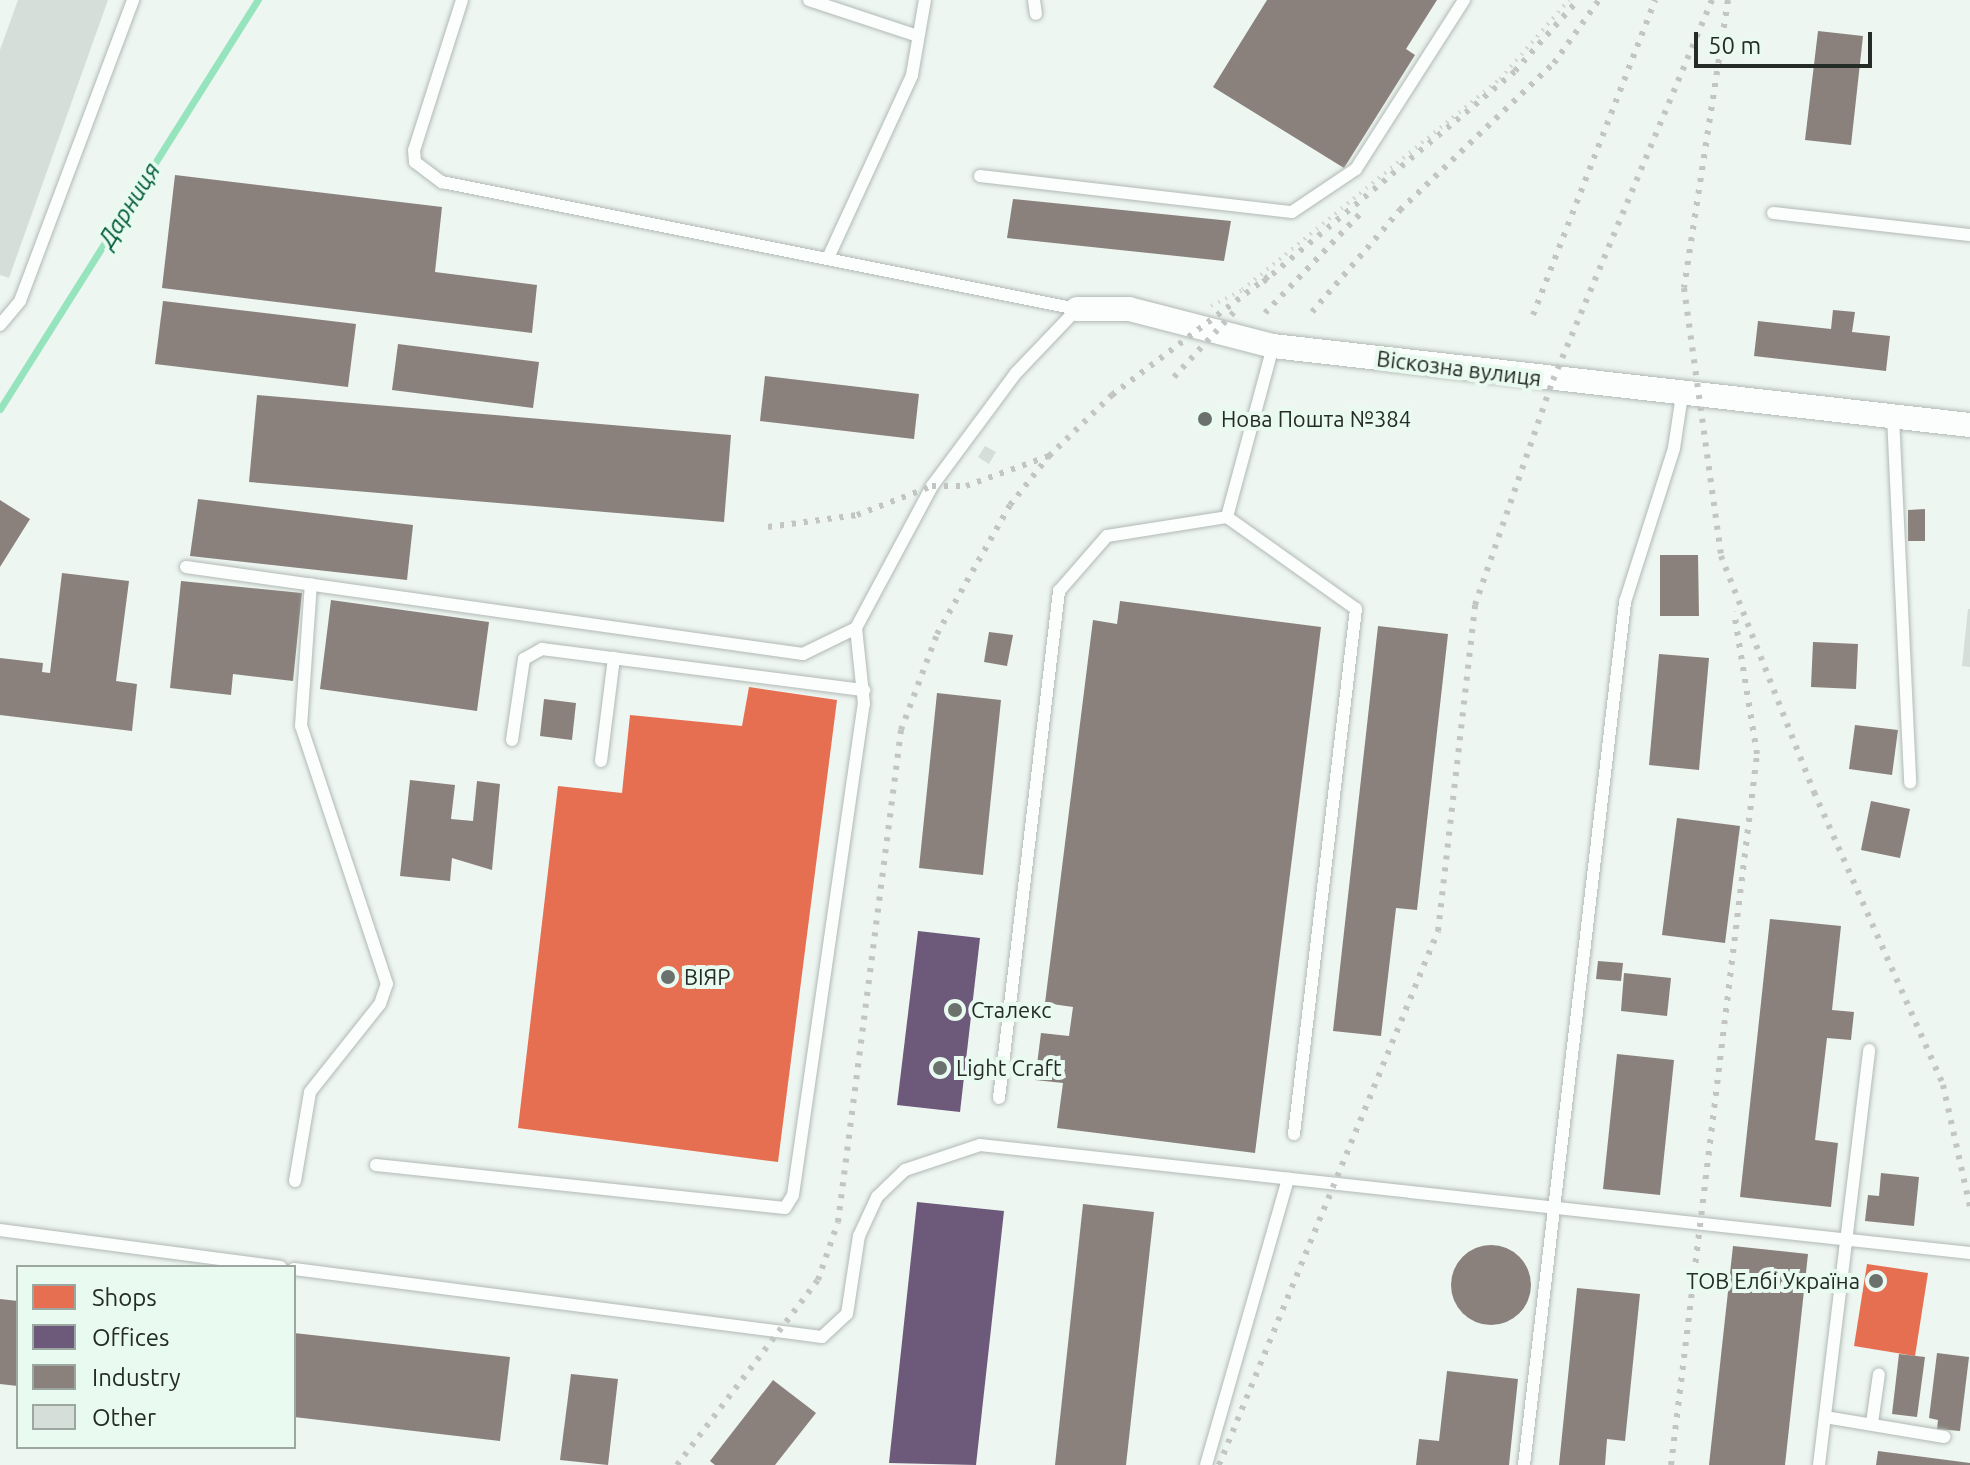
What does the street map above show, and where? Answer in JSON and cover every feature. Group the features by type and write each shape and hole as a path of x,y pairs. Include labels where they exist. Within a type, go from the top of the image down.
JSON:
{"street":[{"name":"Віскозна вулиця","path":"1077,309 1098,304 1273,346 1682,395 1970,425"}],"lane":[{"path":"0,325 20,301 133,0"},
{"name":"Віскозна вулиця","path":"462,0 414,150 427,174 564,210 955,282 1077,309"},
{"path":"809,0 918,36"},
{"path":"828,258 912,75 925,0"},
{"path":"980,176 1292,212 1356,169 1464,0"},
{"path":"1773,213 1970,235"},
{"path":"376,1165 785,1208 793,1195 864,690 856,628 932,486 1016,373 1077,309"},
{"path":"1227,517 1273,346"},
{"path":"1524,1465 1625,602 1674,448 1682,395"},
{"path":"1893,417 1910,783"},
{"path":"999,1098 1059,591 1107,536 1227,517 1356,609 1294,1134"},
{"path":"186,567 803,654 856,628"},
{"path":"295,1181 310,1092 380,1004 387,984 301,726 311,584"},
{"path":"512,740 521,669 531,651 614,658 864,690"},
{"path":"601,761 614,658"},
{"path":"1819,1465 1869,1050"},
{"path":"296,1269 822,1337 847,1314 859,1236 877,1197 905,1170 939,1154 980,1145 1970,1253"},
{"path":"1206,1465 1288,1179"},
{"path":"0,1230 266,1265"},
{"path":"1872,1423 1879,1374"},
{"path":"1825,1417 1944,1437"}],"path":[{"path":"1181,322 1242,290 1500,79 1569,0"}],"building: Shops":[{"name":"ВІЯР","path":"749,687 837,700 778,1162 518,1128 558,786 622,793 630,715 742,726"},
{"path":"1867,1264 1928,1273 1915,1356 1854,1346"}],"building: Offices":[{"path":"918,931 980,938 960,1112 897,1105"},
{"path":"917,1202 1004,1211 976,1465 889,1463"}],"building: Industry":[{"path":"1267,0 1437,0 1406,49 1415,55 1344,168 1213,87"},
{"path":"1818,31 1863,36 1851,145 1805,140"},
{"path":"175,175 442,207 435,272 537,285 532,333 162,288"},
{"path":"1013,199 1231,221 1224,261 1007,238"},
{"path":"163,301 356,324 348,387 155,364"},
{"path":"1833,310 1855,312 1852,332 1890,336 1886,371 1754,356 1758,321 1831,329"},
{"path":"398,344 539,362 533,408 392,390"},
{"path":"765,376 919,394 914,439 760,421"},
{"path":"257,395 731,435 724,522 249,482"},
{"path":"198,499 413,525 407,580 190,556"},
{"path":"0,500 30,519 0,567"},
{"path":"1925,509 1925,541 1908,541 1908,510"},
{"path":"1660,555 1698,555 1699,616 1660,616"},
{"path":"62,573 129,581 116,681 137,684 132,731 0,715 0,658 43,663 42,672 50,673"},
{"path":"181,581 302,593 293,681 233,674 231,695 170,688"},
{"path":"331,600 489,622 477,711 320,689"},
{"path":"1120,601 1321,627 1255,1153 1057,1128 1063,1083 1035,1080 1041,1033 1069,1036 1073,1007 1045,1003 1093,620 1117,624"},
{"path":"1378,626 1448,634 1417,910 1396,908 1381,1036 1333,1031"},
{"path":"989,632 1013,635 1007,666 984,662"},
{"path":"1813,642 1858,644 1856,689 1811,687"},
{"path":"1659,654 1709,658 1699,770 1649,765"},
{"path":"937,693 1001,700 983,875 919,868"},
{"path":"544,699 576,703 572,740 540,736"},
{"path":"1855,725 1898,730 1892,775 1849,769"},
{"path":"410,780 455,785 451,819 473,821 477,781 500,784 492,870 452,858 450,881 400,876"},
{"path":"1871,801 1910,809 1900,858 1861,850"},
{"path":"1677,818 1740,826 1725,943 1662,935"},
{"path":"1770,919 1841,926 1832,1010 1854,1012 1851,1040 1827,1038 1815,1140 1838,1143 1831,1207 1740,1197"},
{"path":"1598,961 1623,963 1621,981 1596,979"},
{"path":"1624,973 1671,978 1667,1016 1621,1011"},
{"path":"1617,1054 1674,1060 1660,1195 1603,1189"},
{"path":"1881,1173 1919,1177 1914,1226 1865,1221 1868,1195 1879,1196"},
{"path":"1083,1204 1154,1212 1126,1465 1055,1465"},
{"path":"1491,1245 1506,1248 1519,1257 1528,1270 1531,1285 1528,1300 1519,1313 1506,1322 1491,1325 1476,1322 1463,1313 1454,1300 1451,1285 1454,1270 1463,1257 1476,1248"},
{"path":"1733,1246 1808,1254 1785,1465 1709,1465"},
{"path":"1577,1288 1640,1294 1625,1441 1607,1439 1605,1465 1559,1465"},
{"path":"0,1299 16,1301 16,1386 0,1384"},
{"path":"296,1333 510,1357 500,1441 296,1417"},
{"path":"1937,1353 1969,1357 1960,1431 1937,1429 1938,1420 1929,1418"},
{"path":"1899,1354 1925,1357 1917,1417 1892,1414"},
{"path":"1447,1371 1518,1379 1509,1465 1416,1465 1419,1439 1439,1441"},
{"path":"571,1374 618,1379 608,1465 560,1460"},
{"path":"773,1380 816,1413 775,1465 715,1465 710,1461"},
{"path":"1878,1451 1970,1463 1970,1465 1876,1465"}],"building: Other":[{"path":"18,0 108,0 9,278 0,275 0,50"},
{"path":"985,446 996,452 989,464 978,457"},
{"path":"1970,609 1970,667 1962,666"}],"waterway":[{"name":"Дарниця","path":"0,409 258,0"}],"railway":[{"path":"1263,282 1515,71 1578,0"},
{"path":"1312,312 1400,210 1554,63 1599,0"},
{"path":"1533,315 1655,0"},
{"path":"1219,1465 1438,931 1475,605 1553,380 1712,0"},
{"path":"1728,0 1684,288 1721,556 1814,792 1943,1085 1970,1207"},
{"path":"1265,313 1361,213"},
{"path":"677,1465 818,1280 838,1222 901,730 937,634 1010,505 1049,456 1112,395 1270,275"},
{"path":"1174,377 1235,311"},
{"path":"768,527 857,515 932,486 966,486 1049,456"},
{"path":"1671,1465 1757,754 1734,612"}],"place":[{"name":"Нова Пошта №384","path":"1205,419"},
{"name":"ВІЯР","path":"668,977"},
{"name":"Сталекс","path":"955,1010"},
{"name":"Light Craft","path":"940,1068"},
{"name":"ТОВ Елбі Україна","path":"1876,1281"}]}
